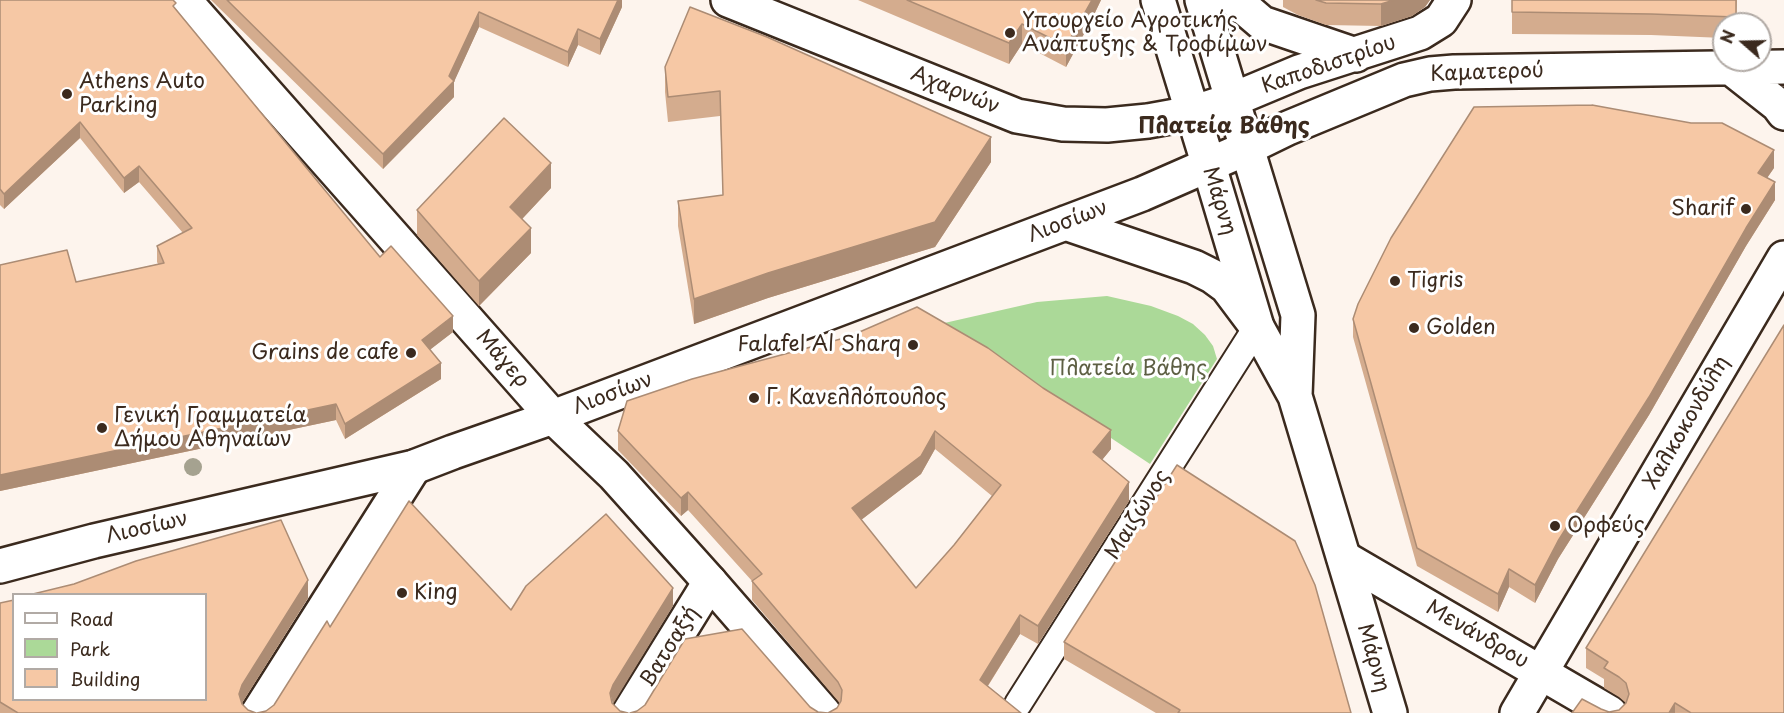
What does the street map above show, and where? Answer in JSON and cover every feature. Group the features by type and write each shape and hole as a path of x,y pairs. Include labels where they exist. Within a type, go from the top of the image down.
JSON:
{"main road":[{"name":"Μάγερ","path":"184,0 553,417 614,476 824,713"},
{"name":"Αχαρνών","path":"728,0 1017,116 1063,124 1107,125 1192,114"},
{"name":"Μάρνη","path":"1158,0 1257,327 1295,396 1390,713"},
{"name":"Μάρνη","path":"1202,0 1298,315 1295,396"},
{"path":"1234,0 1262,23 1356,55"},
{"name":"Καποδιστρίου","path":"1192,114 1299,72 1356,55 1428,29 1441,20 1454,0"},
{"name":"Καματερού","path":"1209,165 1288,128 1404,80 1430,74 1712,68"},
{"path":"1736,72 1779,105 1784,113"},
{"name":"Λιοσίων","path":"0,566 94,541 414,467 553,417 1142,194 1209,165"},
{"path":"1065,223 1194,267 1212,276 1227,287 1257,327"},
{"name":"Χαλκοκονδύλη","path":"1517,713 1784,258"},
{"path":"258,713 414,467"},
{"name":"Μενάνδρου","path":"1344,558 1610,713"},
{"name":"Βατσαξή","path":"629,713 710,582"}],"street":[{"name":"Μαιζώνος","path":"1018,704 1257,327"}],"green space":[{"name":"Πλατεία Βάθης","path":"1107,296 1151,306 1193,324 1213,346 1217,359 1150,464 940,324 1037,302"}],"building":[{"path":"0,0 173,0 176,3 173,6 380,257 391,246 453,316 422,340 441,363 345,424 336,404 0,475 0,265 67,250 76,282 164,263 157,246 192,228 139,166 124,178 80,122 4,194 0,189"},
{"path":"227,0 618,0 600,39 578,29 568,52 479,12 449,76 454,81 383,154"},
{"path":"907,0 1092,0 1066,46 1022,24 1009,43"},
{"path":"1316,0 1394,0 1381,4 1326,3"},
{"path":"1512,0 1736,0 1736,12 1712,12 1712,16 1512,12"},
{"path":"690,7 767,37 991,137 935,222 768,273 694,299 678,201 723,195 720,91 668,97 665,67"},
{"path":"1592,105 1691,123 1722,123 1774,150 1758,173 1775,182 1649,397 1558,541 1535,585 1509,569 1498,594 1417,548 1353,319 1358,304 1391,238 1474,107"},
{"path":"504,118 551,163 510,207 531,228 479,281 417,210"},
{"path":"917,307 988,348 1043,388 1111,430 1093,452 1129,482 1038,626 1020,615 980,680 1021,713 828,713 837,708 841,701 842,690 838,682 752,581 762,574 688,492 681,498 618,431 627,401 692,379 848,337","holes":["935,431 1001,485 954,545 916,588 852,508 921,456"]},
{"path":"1784,325 1784,713 1691,713 1675,703 1669,713 1572,713 1582,699 1609,712 1619,710 1626,703 1629,694 1626,683 1604,668 1608,662 1586,648"},
{"path":"1177,465 1295,541 1315,585 1351,713 1178,713 1180,710 1064,642"},
{"path":"409,501 511,610 526,586 606,514 673,588 610,693 612,703 620,711 628,713 257,713 266,711 274,705 327,621 330,627"},
{"path":"281,520 308,580 242,685 239,694 242,704 248,710 256,713 18,713 0,702 0,603 12,600 12,701 207,701 207,593 37,593 74,584 136,561"},
{"path":"742,629 810,707 818,712 828,713 630,713 645,705 685,639"}],"place":[{"name":"Υπουργείο Αγροτικής Ανάπτυξης & Τροφίμων","path":"1010,33"},
{"name":"Athens Auto Parking","path":"67,94"},
{"name":"Sharif","path":"1746,209"},
{"name":"Tigris","path":"1395,281"},
{"name":"Golden","path":"1414,328"},
{"name":"Falafel Al Sharq","path":"913,345"},
{"name":"Grains de cafe","path":"411,353"},
{"name":"Γ. Κανελλόπουλος","path":"754,398"},
{"name":"Γενική Γραμματεία Δήμου Αθηναίων","path":"102,428"},
{"name":"Ορφεύς","path":"1555,526"},
{"name":"King","path":"402,593"}],"district":[{"name":"Πλατεία Βάθης","path":"1224,127"}]}
